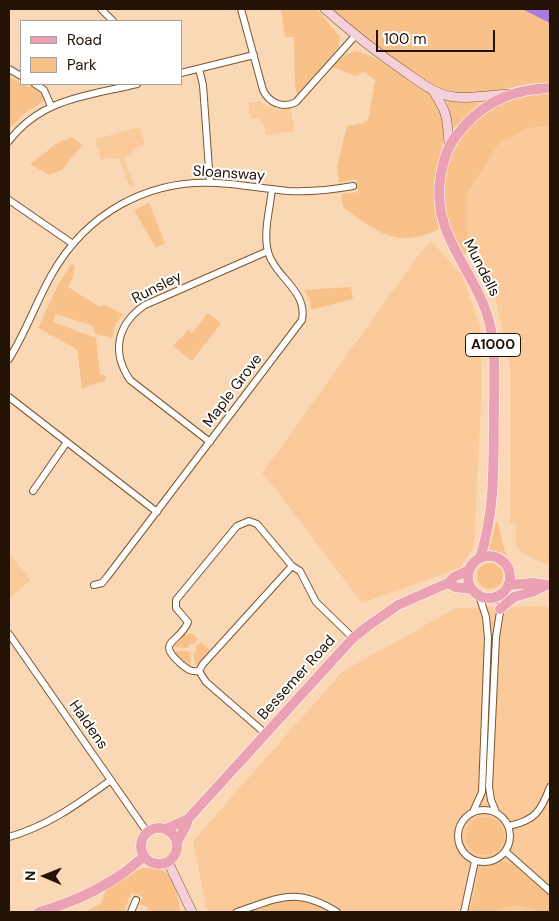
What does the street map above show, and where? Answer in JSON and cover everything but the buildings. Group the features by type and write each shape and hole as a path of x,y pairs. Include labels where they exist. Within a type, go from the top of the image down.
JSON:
{"main road":[{"path":"325,9 355,36 433,91 465,98 512,94"},
{"name":"Mundells","path":"480,558 487,535 493,496 494,390 492,336 485,306 479,292 444,227 438,190 449,144 470,120 480,111 512,94 536,88 550,88"},
{"path":"433,91 442,104 448,119 449,144"},
{"path":"480,558 488,555 504,561 510,571 506,589"},
{"name":"A1000","path":"469,570 471,565 480,558"},
{"path":"469,570 469,582 476,592"},
{"name":"Bessemer Road","path":"165,829 188,819 353,638 398,605 448,583 454,577 469,570"},
{"path":"448,583 491,598 506,589 533,583 548,586"},
{"path":"500,609 514,598 548,586"},
{"name":"Bessemer Road","path":"177,842 188,819"},
{"name":"A1000","path":"147,832 154,829 165,829"},
{"path":"165,829 174,835 177,842"},
{"path":"147,832 141,846 144,857 156,864 168,862 192,912"},
{"name":"A1000","path":"168,862 176,852 177,842"},
{"path":"39,912 77,899 95,890 122,874 144,857"}],"street":[{"path":"101,9 112,20"},
{"path":"241,9 265,94 278,104 288,105 296,102 355,36"},
{"path":"182,73 254,55"},
{"path":"199,68 203,85 210,183"},
{"path":"36,85 44,90 51,106"},
{"path":"9,141 30,118 51,106 133,85"},
{"name":"Sloansway","path":"9,359 53,272 73,244 103,216 126,201 145,192 184,184 210,183 272,190 316,191 353,186"},
{"path":"268,251 267,234 272,190"},
{"path":"9,200 73,244"},
{"name":"Maple Grove","path":"94,585 102,583 107,577 302,320 302,303 275,265 268,251"},
{"name":"Runsley","path":"210,442 130,380 124,371 119,354 122,330 130,317 145,305 268,251"},
{"path":"9,397 157,512"},
{"path":"33,491 67,442"},
{"path":"199,671 188,670 169,653 169,645 188,622 176,608 176,600 238,526 249,521 257,524 292,566 300,570 316,602 353,638"},
{"path":"199,671 203,664 292,566"},
{"path":"476,592 486,617 488,638 482,792 473,812 462,823 458,839 463,852 475,861 488,862 501,857 506,852 511,837 508,826 496,812 490,800 489,787 496,637 500,609 506,589"},
{"name":"Haldens","path":"9,634 147,832"},
{"path":"199,671 203,679 266,734"},
{"path":"9,837 35,828 54,818 111,780"},
{"path":"508,826 523,824 533,817 542,808 550,787"},
{"path":"473,812 481,810 496,812"},
{"path":"506,852 550,891"},
{"path":"464,912 475,861"},
{"path":"238,912 288,896 314,899 337,912"},
{"path":"131,912 136,900"}],"shaded area":[{"path":"522,9 550,9 550,23"},
{"path":"260,101 268,107 275,106 275,110 290,108 295,131 266,135 260,118 251,119 248,103"},
{"path":"550,126 550,566 518,550 516,523 510,523 510,366 494,292 471,251 466,225 467,193 499,144 529,128"},
{"path":"140,127 145,145 138,147 124,160 134,185 130,187 119,159 107,158 101,160 95,139"},
{"path":"431,241 462,275 480,327 482,385 474,546 460,568 362,603 272,484 262,474 420,253"},
{"path":"9,553 31,580 9,598"},
{"path":"543,606 550,608 550,912 207,912 193,841 342,672 456,608"}],"green space":[{"path":"281,9 317,9 340,37 339,46 335,52 298,96 295,88 294,37 285,37"},
{"path":"332,9 550,9 550,83 530,84 475,94 447,92 419,76 371,43"},
{"path":"356,51 376,59 427,91 442,111 445,129 434,189 439,229 411,238 399,238 388,235 366,224 343,207 341,194 358,192 356,179 339,183 337,167 347,126 363,123 368,120 375,80 364,72 355,76 333,67 344,55"},
{"path":"9,76 20,82 20,85 33,86 44,96 44,101 25,113 9,129"},
{"path":"550,93 550,126 529,128 499,144 467,193 466,225 471,251 462,254 451,230 444,204 447,170 461,138 485,112 500,103 520,96"},
{"path":"448,101 478,101 479,104 454,128 447,104"},
{"path":"72,137 82,145 62,170 49,175 30,164 59,142"},
{"path":"149,203 165,243 156,248 134,210"},
{"path":"71,264 75,266 72,280 68,287 100,307 105,305 123,314 116,323 112,338 95,334 93,326 56,314 53,322 96,338 100,375 105,375 106,380 82,389 77,349 38,328 58,285"},
{"path":"351,287 353,299 311,310 310,300 304,290"},
{"path":"208,313 221,323 192,361 173,346 188,330 192,333"},
{"path":"496,522 498,522 508,558 503,553 489,549"},
{"path":"490,563 499,567 503,576 499,585 490,589 481,585 477,576 481,567"},
{"path":"192,633 198,639 194,644 190,644 187,648 174,647 183,635"},
{"path":"201,642 211,651 196,666 194,654 196,646"},
{"path":"177,651 188,651 191,654 190,666 175,653"},
{"path":"485,817 499,822 504,836 499,850 485,855 471,850 466,836 471,822"},
{"path":"502,861 514,865 550,897 550,912 536,912 521,905 506,907 496,912 468,912 474,895 479,867"},
{"path":"145,868 163,870 172,880 180,912 147,912 148,907 139,904 143,897 131,893 124,912 86,912 101,903 107,888 136,870"},
{"path":"288,900 310,903 326,912 254,912 254,910"}]}
